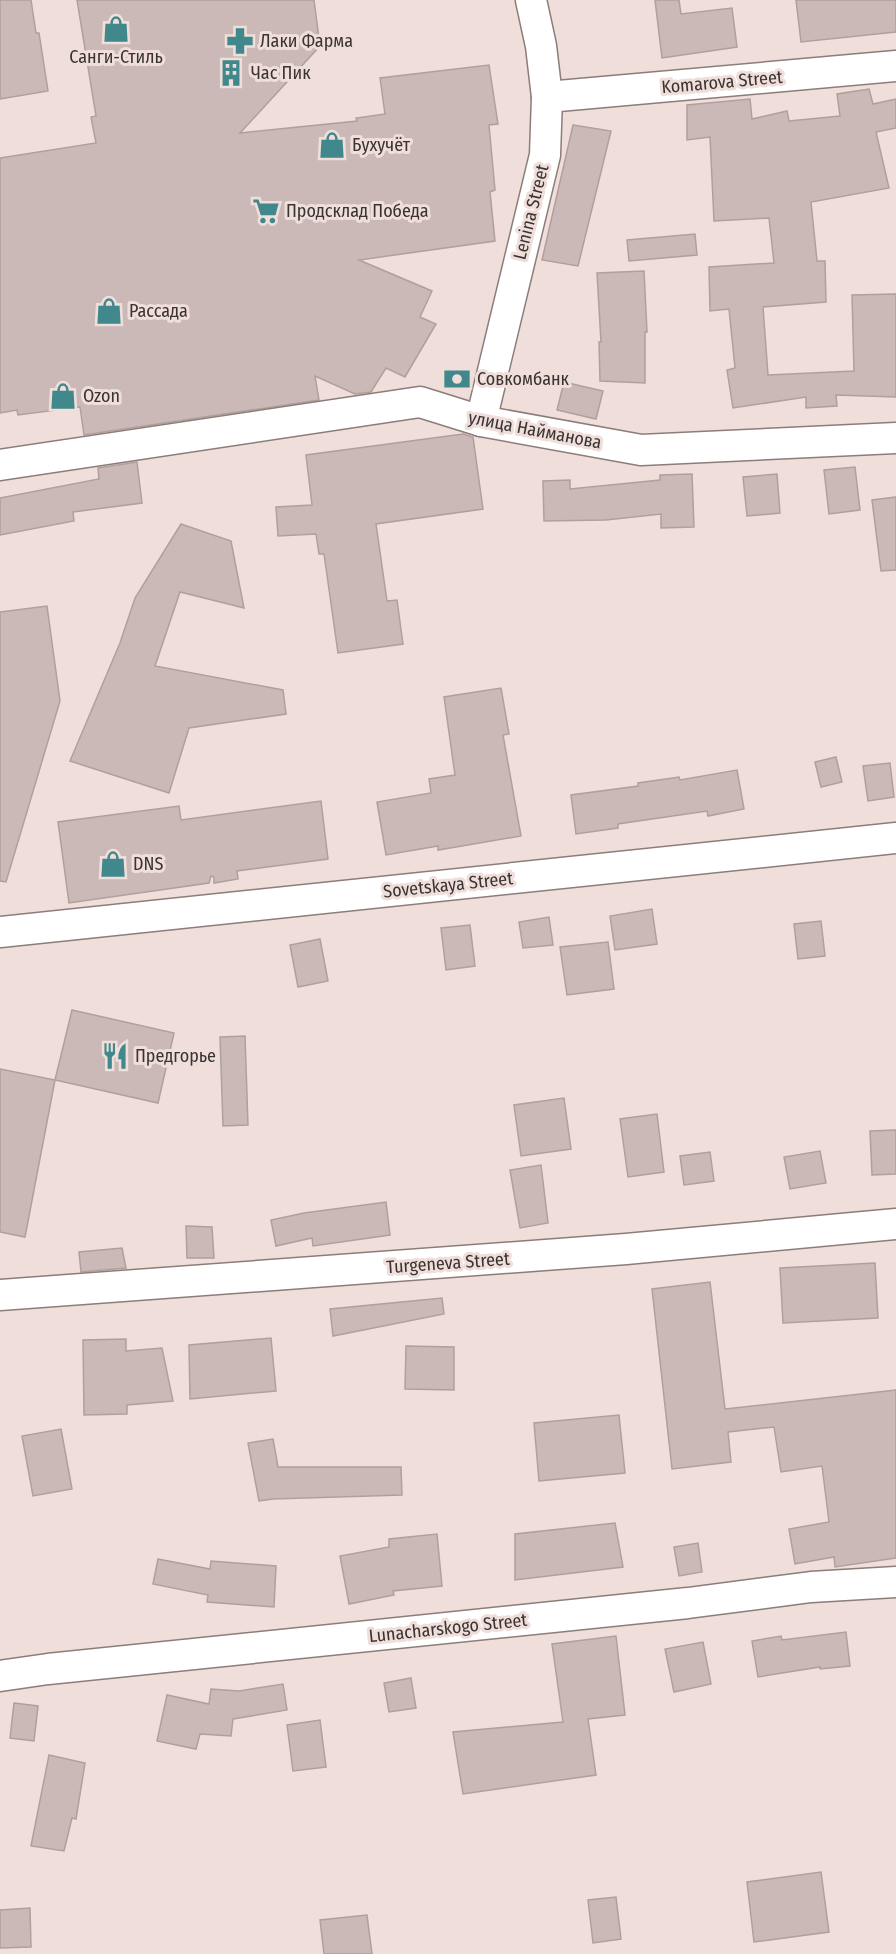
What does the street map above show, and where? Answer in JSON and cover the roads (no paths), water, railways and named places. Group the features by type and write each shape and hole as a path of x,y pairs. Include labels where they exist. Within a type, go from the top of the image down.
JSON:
{"street":[{"name":"Lenina Street","path":"481,422 545,155 547,97 541,46 531,0"},
{"name":"Komarova Street","path":"547,97 896,66"},
{"name":"улица Найманова","path":"0,465 420,402 481,422 641,450 896,438"},
{"name":"Sovetskaya Street","path":"0,932 896,838"},
{"name":"Turgeneva Street","path":"0,1295 626,1250 896,1224"},
{"name":"Lunacharskogo Street","path":"0,1676 48,1669 688,1603 811,1587 896,1582"}],"place":[{"name":"Санги-Стиль","path":"116,29"},
{"name":"Лаки Фарма","path":"240,41"},
{"name":"Час Пик","path":"231,73"},
{"name":"Бухучёт","path":"332,145"},
{"name":"Продсклад Победа","path":"266,211"},
{"name":"Рассада","path":"109,311"},
{"name":"Совкомбанк","path":"457,379"},
{"name":"Ozon","path":"63,396"},
{"name":"DNS","path":"113,864"},
{"name":"Предгорье","path":"115,1056"}]}
